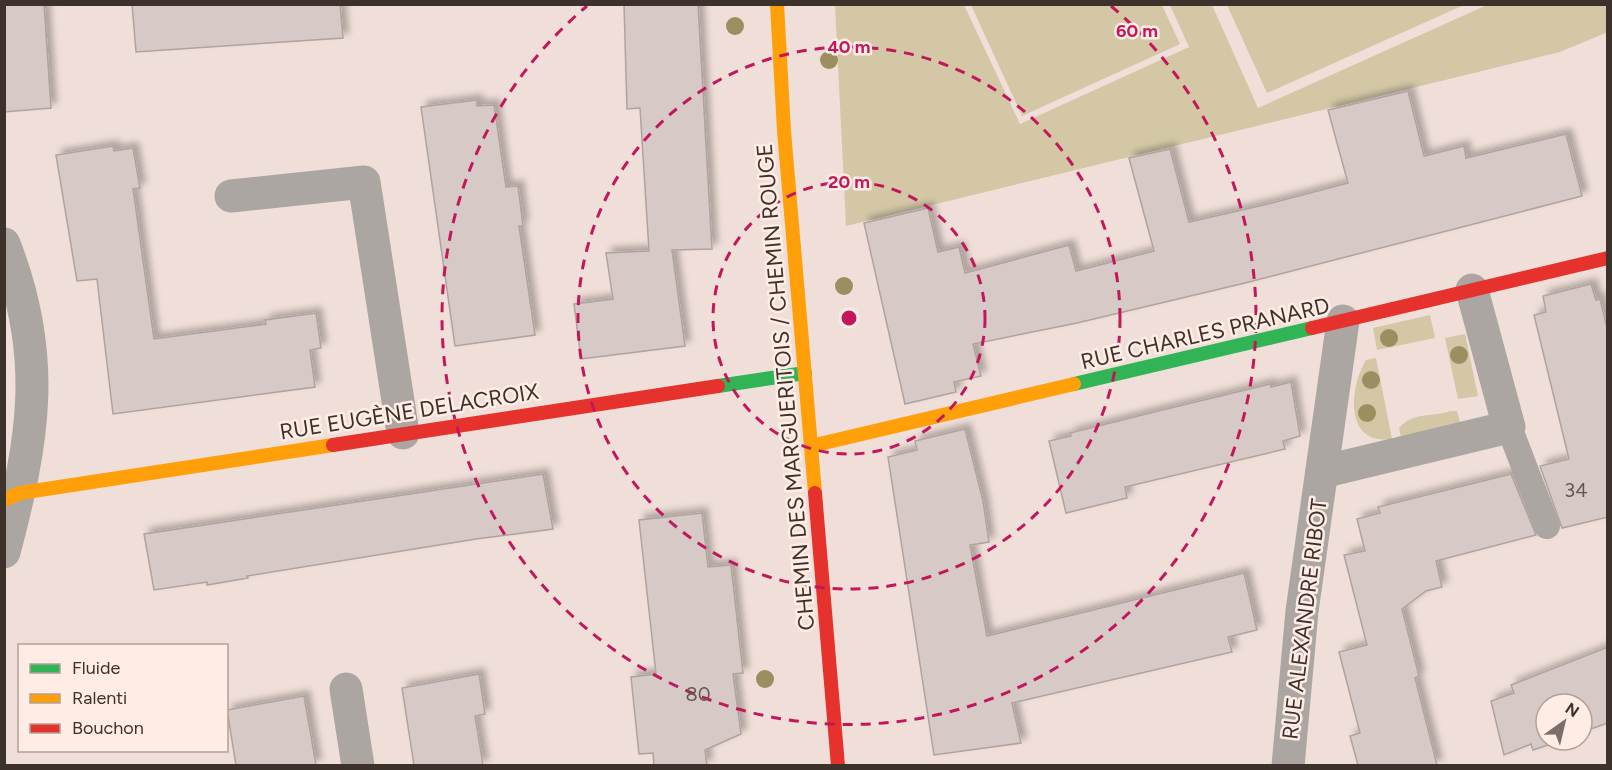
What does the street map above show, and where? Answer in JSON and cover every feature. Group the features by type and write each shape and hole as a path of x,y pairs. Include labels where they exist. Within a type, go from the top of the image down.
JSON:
{"street":[{"name":"CHEMIN DES MARGUERITOIS / CHEMIN ROUGE","path":"777,4 784,131 838,765"},
{"path":"231,196 364,182 403,433"},
{"path":"4,244 15,272 27,318 33,369 33,414 12,496 4,552"},
{"name":"RUE CHARLES PRANARD","path":"811,446 1608,258"},
{"path":"1472,290 1509,427"},
{"name":"RUE ALEXANDRE RIBOT","path":"1288,765 1302,611 1343,321"},
{"name":"RUE EUGÈNE DELACROIX","path":"12,496 403,433 805,373"},
{"name":"RUE ALEXANDRE RIBOT","path":"1322,472 1509,427"},
{"path":"346,689 358,765"}],"lane":[{"path":"1509,427 1547,526"}],"shaded area":[{"path":"835,5 964,5 1020,124 1189,47 1170,5 1212,5 1258,108 1487,5 1607,5 1608,32 1560,52 846,226"},
{"path":"971,5 1162,5 1180,44 1022,116"},
{"path":"1227,5 1464,5 1267,93"},
{"path":"1430,315 1435,338 1377,350 1373,328"},
{"path":"1465,334 1478,396 1458,399 1445,338"},
{"path":"1376,358 1392,439 1376,439 1365,434 1358,424 1355,413 1354,399 1360,372 1366,360"},
{"path":"1457,411 1460,422 1402,441 1399,428 1411,419"}],"building":[{"path":"4,4 44,4 51,108 4,112"},
{"path":"132,4 340,4 343,38 136,52"},
{"path":"624,4 698,4 712,249 672,250 685,346 581,359 574,304 613,299 606,253 649,251 640,108 627,109"},
{"path":"1408,91 1424,156 1464,146 1466,158 1566,134 1582,196 1245,283 1077,323 973,344 981,376 954,382 956,392 905,404 864,223 928,208 938,252 959,247 965,273 1069,245 1076,271 1154,251 1129,158 1170,149 1189,222 1268,204 1348,183 1328,110"},
{"path":"477,100 477,106 494,105 506,187 518,186 523,226 519,226 535,335 455,346 421,107"},
{"path":"113,146 114,151 133,148 140,188 133,189 154,339 266,324 265,320 316,313 321,348 310,350 315,387 113,414 97,279 77,281 56,155"},
{"path":"1591,284 1596,300 1600,299 1608,332 1608,517 1562,528 1540,466 1569,459 1534,315 1546,312 1543,296"},
{"path":"1291,382 1300,436 1283,441 1285,449 1125,487 1127,498 1066,513 1049,441 1071,436 1070,433 1150,413 1270,384 1271,387"},
{"path":"965,429 983,501 989,542 970,545 987,636 1244,573 1257,630 1228,637 1232,652 1012,703 1021,743 934,755 888,457 917,450 915,441"},
{"path":"543,474 553,529 476,539 247,576 248,578 207,585 207,582 154,590 144,534"},
{"path":"1511,474 1536,535 1436,561 1442,587 1426,591 1402,609 1419,676 1415,678 1437,765 1358,765 1350,736 1360,733 1339,652 1367,645 1344,555 1365,551 1357,519 1380,513 1378,507"},
{"path":"702,513 708,567 731,565 743,673 733,674 741,734 705,750 707,765 654,765 653,753 639,754 631,677 656,674 639,520"},
{"path":"1608,647 1608,723 1594,728 1594,692 1534,692 1534,750 1531,744 1504,755 1491,701 1514,693 1511,685"},
{"path":"479,674 485,714 475,716 483,765 414,765 402,688"},
{"path":"304,696 316,765 236,765 228,710"}],"traffic: fast":[{"path":"1074,384 1312,328"},
{"path":"718,386 805,373"}],"traffic: slow":[{"path":"777,4 784,131 815,493"},
{"path":"811,446 1074,384"},
{"path":"4,500 20,493 333,445"}],"traffic: jam":[{"path":"1312,328 1608,258"},
{"path":"333,445 718,386"},
{"path":"815,493 838,766"}]}
